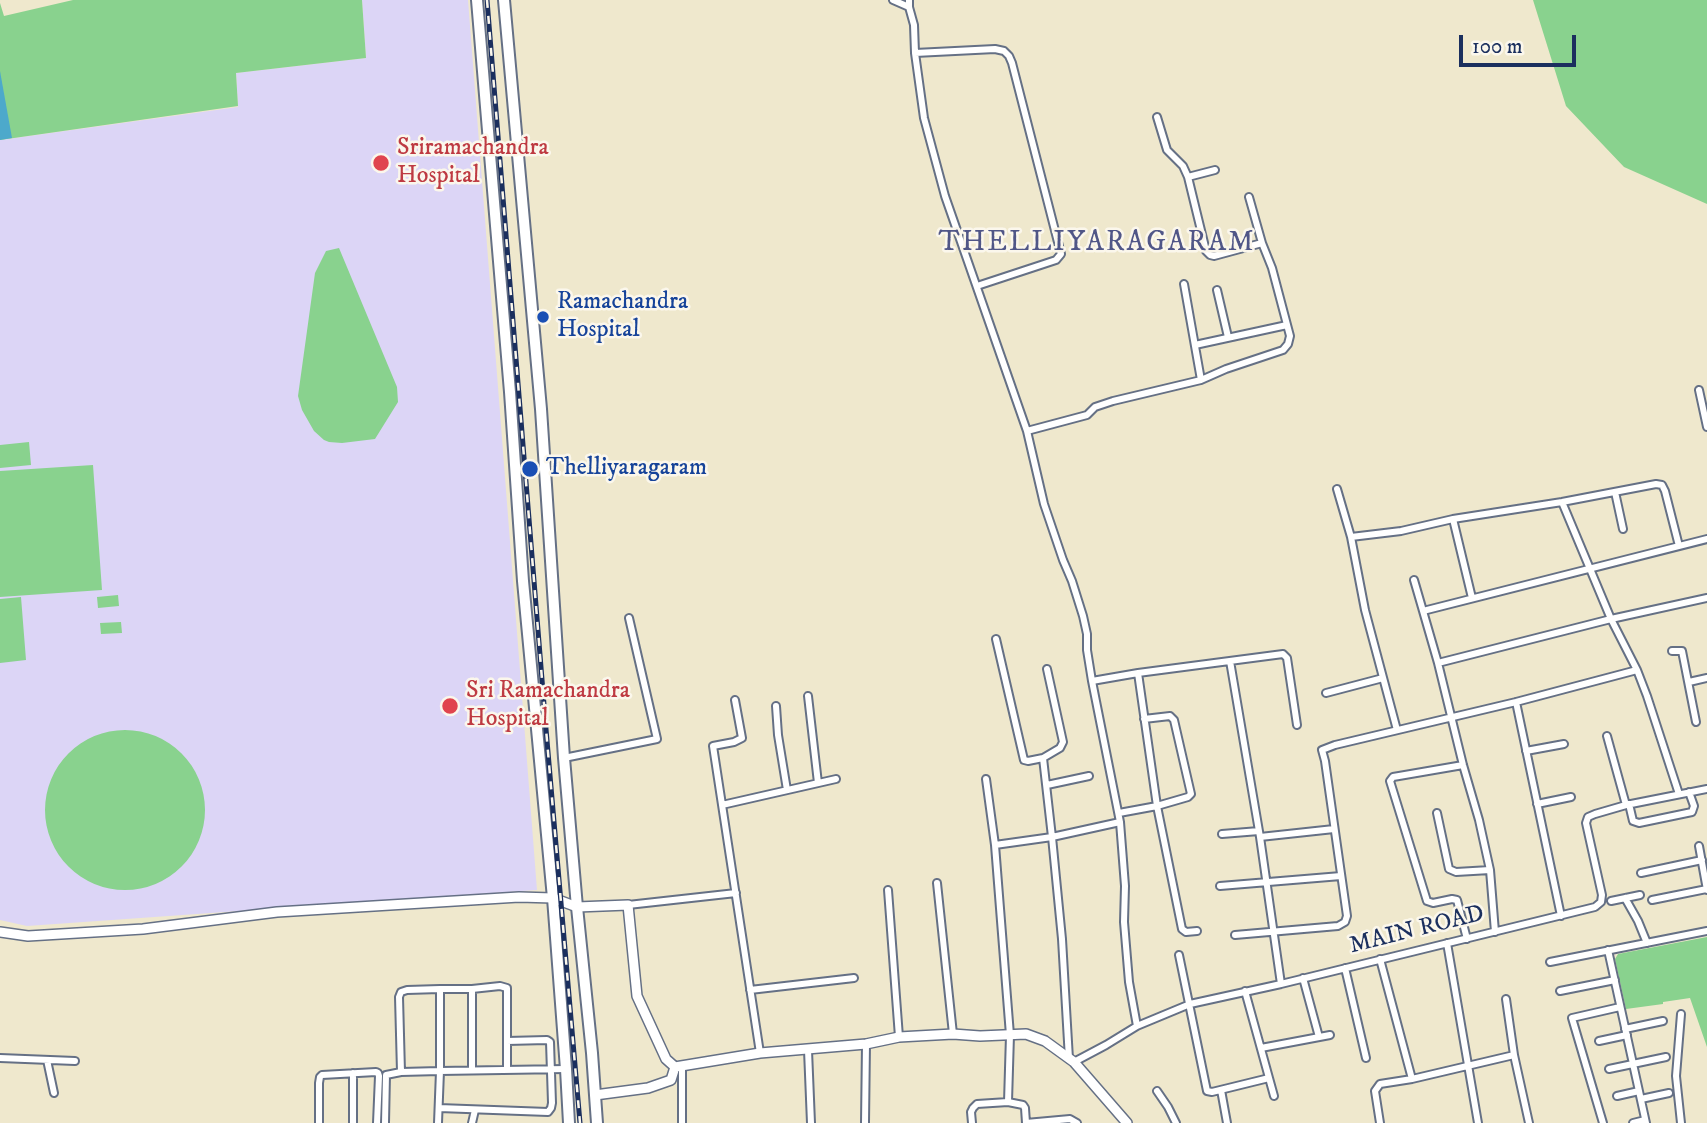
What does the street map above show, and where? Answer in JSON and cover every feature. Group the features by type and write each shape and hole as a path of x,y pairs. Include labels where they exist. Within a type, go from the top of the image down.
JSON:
{"main road":[{"path":"477,0 569,1123"},
{"path":"504,0 541,409 564,758 597,1123"}],"street":[{"path":"893,0 909,3 914,25 924,118 945,196 1027,431 1051,525 1083,617 1092,681 1119,813 1129,982 1137,1026"},
{"path":"915,53 996,49 1004,51 1012,63 1061,254 1056,260 977,286"},
{"path":"1157,117 1167,150 1183,166 1188,177 1203,241 1209,255 1262,243"},
{"path":"1188,177 1215,170"},
{"path":"1027,431 1087,415 1096,407 1113,401 1201,380 1283,350 1290,341 1287,325 1249,197"},
{"path":"1184,284 1201,380"},
{"path":"1217,290 1228,337"},
{"path":"1195,345 1287,325"},
{"path":"1699,390 1707,427"},
{"path":"1351,537 1401,531 1453,519 1656,484 1662,485 1665,491 1679,546"},
{"path":"1337,489 1397,730"},
{"path":"1615,492 1623,529"},
{"path":"1562,502 1611,619 1637,670 1679,794"},
{"path":"1453,519 1472,598"},
{"path":"1423,611 1707,539"},
{"path":"1414,580 1479,820 1490,870 1495,932"},
{"path":"1438,663 1611,619 1707,598"},
{"path":"564,758 657,739 629,618"},
{"path":"996,639 1026,761 1043,758 1060,748 1063,742 1046,670"},
{"path":"1672,651 1682,651 1696,722"},
{"path":"1092,681 1286,655 1297,725"},
{"path":"1230,662 1281,984"},
{"path":"1235,935 1343,925 1345,922 1347,916 1322,750 1637,670"},
{"path":"1138,673 1157,806 1182,929 1189,933 1197,931"},
{"path":"1326,693 1383,678"},
{"path":"1689,682 1707,678"},
{"path":"808,695 818,783"},
{"path":"735,700 742,738 713,746 760,1053"},
{"path":"1516,702 1561,916"},
{"path":"776,706 787,790"},
{"path":"1119,813 1157,806 1190,795 1173,718 1167,716 1144,719"},
{"path":"1607,736 1633,821 1639,823 1692,812 1694,806 1689,792"},
{"path":"1526,751 1564,744"},
{"path":"1043,758 1071,1060"},
{"path":"1463,765 1393,777 1390,781 1427,901 1433,903 1457,900 1467,939"},
{"path":"1046,785 1089,776"},
{"path":"722,804 835,779"},
{"path":"986,779 995,845 1010,1035 1008,1102"},
{"name":"MAIN ROAD","path":"1071,1060 1106,1045 1137,1026 1190,1004 1595,907 1601,902 1602,895 1586,823 1588,817 1627,805 1707,789"},
{"path":"1537,804 1571,797"},
{"path":"1437,813 1449,869 1456,872 1490,870"},
{"path":"995,845 1052,837 1120,822"},
{"path":"1222,834 1334,829"},
{"path":"1652,900 1707,890 1699,846"},
{"path":"1641,873 1702,860"},
{"path":"1220,886 1341,876"},
{"path":"937,883 953,1034"},
{"path":"887,890 899,1037"},
{"path":"0,932 28,936 144,929 277,912 519,897 552,898 577,908 736,893"},
{"path":"1611,901 1640,895"},
{"path":"1625,898 1647,943"},
{"path":"628,905 637,996 666,1059 679,1066 760,1053 866,1044 899,1037 1026,1034 1045,1041 1071,1060 1128,1123"},
{"path":"1550,962 1707,931"},
{"path":"1447,943 1478,1123"},
{"path":"1608,950 1646,1121 1633,1123"},
{"path":"1180,955 1205,1089 1209,1092 1221,1090 1269,1078"},
{"path":"1380,960 1412,1079"},
{"path":"1345,968 1366,1058"},
{"path":"750,990 854,978"},
{"path":"1303,978 1319,1037"},
{"path":"1560,991 1615,980"},
{"path":"401,1072 401,992 500,986 507,988 507,1069"},
{"path":"438,1123 440,989"},
{"path":"472,989 472,1069"},
{"path":"1245,991 1274,1096"},
{"path":"1506,999 1514,1055 1529,1123"},
{"path":"1603,1123 1572,1018 1620,1007"},
{"path":"1681,1014 1676,1076 1681,1123"},
{"path":"1599,1041 1663,1021"},
{"path":"1261,1048 1330,1035"},
{"path":"439,1108 548,1112 552,1103 550,1042 507,1041"},
{"path":"865,1123 866,1044"},
{"path":"808,1050 811,1123"},
{"path":"1380,1123 1375,1091 1377,1086 1514,1055"},
{"path":"1609,1069 1666,1057"},
{"path":"0,1058 75,1061"},
{"path":"47,1060 54,1093"},
{"path":"595,1095 648,1088 671,1080 679,1066"},
{"path":"679,1066 682,1123"},
{"path":"385,1123 386,1075 472,1069 566,1069"},
{"path":"353,1123 354,1073"},
{"path":"319,1123 320,1077 326,1074 379,1073 377,1123"},
{"path":"1221,1090 1227,1123"},
{"path":"1157,1091 1176,1123"},
{"path":"1617,1096 1639,1091"},
{"path":"1641,1099 1669,1093"},
{"path":"972,1123 971,1112 977,1104 1008,1102 1023,1105 1026,1123 1070,1119 1077,1123"},
{"path":"472,1123 475,1110"}],"shaded area":[{"path":"362,0 468,0 537,890 27,926 0,920 0,140 238,107 236,73 366,58"}],"green space":[{"path":"73,0 362,0 366,58 236,73 238,106 0,140 0,3 4,16"},
{"path":"1533,0 1707,0 1707,204 1624,167 1566,106"},
{"path":"339,248 397,387 398,402 375,439 342,443 324,440 314,431 302,410 298,396 315,273 326,251"},
{"path":"29,442 31,465 0,468 0,445"},
{"path":"93,465 102,590 0,597 0,471"},
{"path":"118,595 119,606 98,608 97,597"},
{"path":"21,597 26,660 0,663 0,599"},
{"path":"121,622 122,633 101,634 100,623"},
{"path":"125,730 156,736 182,753 199,779 205,810 199,841 182,867 156,884 125,890 94,884 68,867 51,841 45,810 51,779 68,753 94,736"},
{"path":"1707,937 1707,1047 1690,998 1626,1009 1615,959 1618,954"}],"water":[{"path":"0,71 12,138 0,140"}],"railway":[{"path":"487,0 580,1123"}],"place":[{"name":"Sriramachandra Hospital","path":"381,163"},
{"name":"Ramachandra Hospital","path":"543,317"},
{"name":"Thelliyaragaram","path":"530,469"},
{"name":"Sri Ramachandra Hospital","path":"450,706"}],"district":[{"name":"THELLIYARAGARAM","path":"1097,244"}]}
